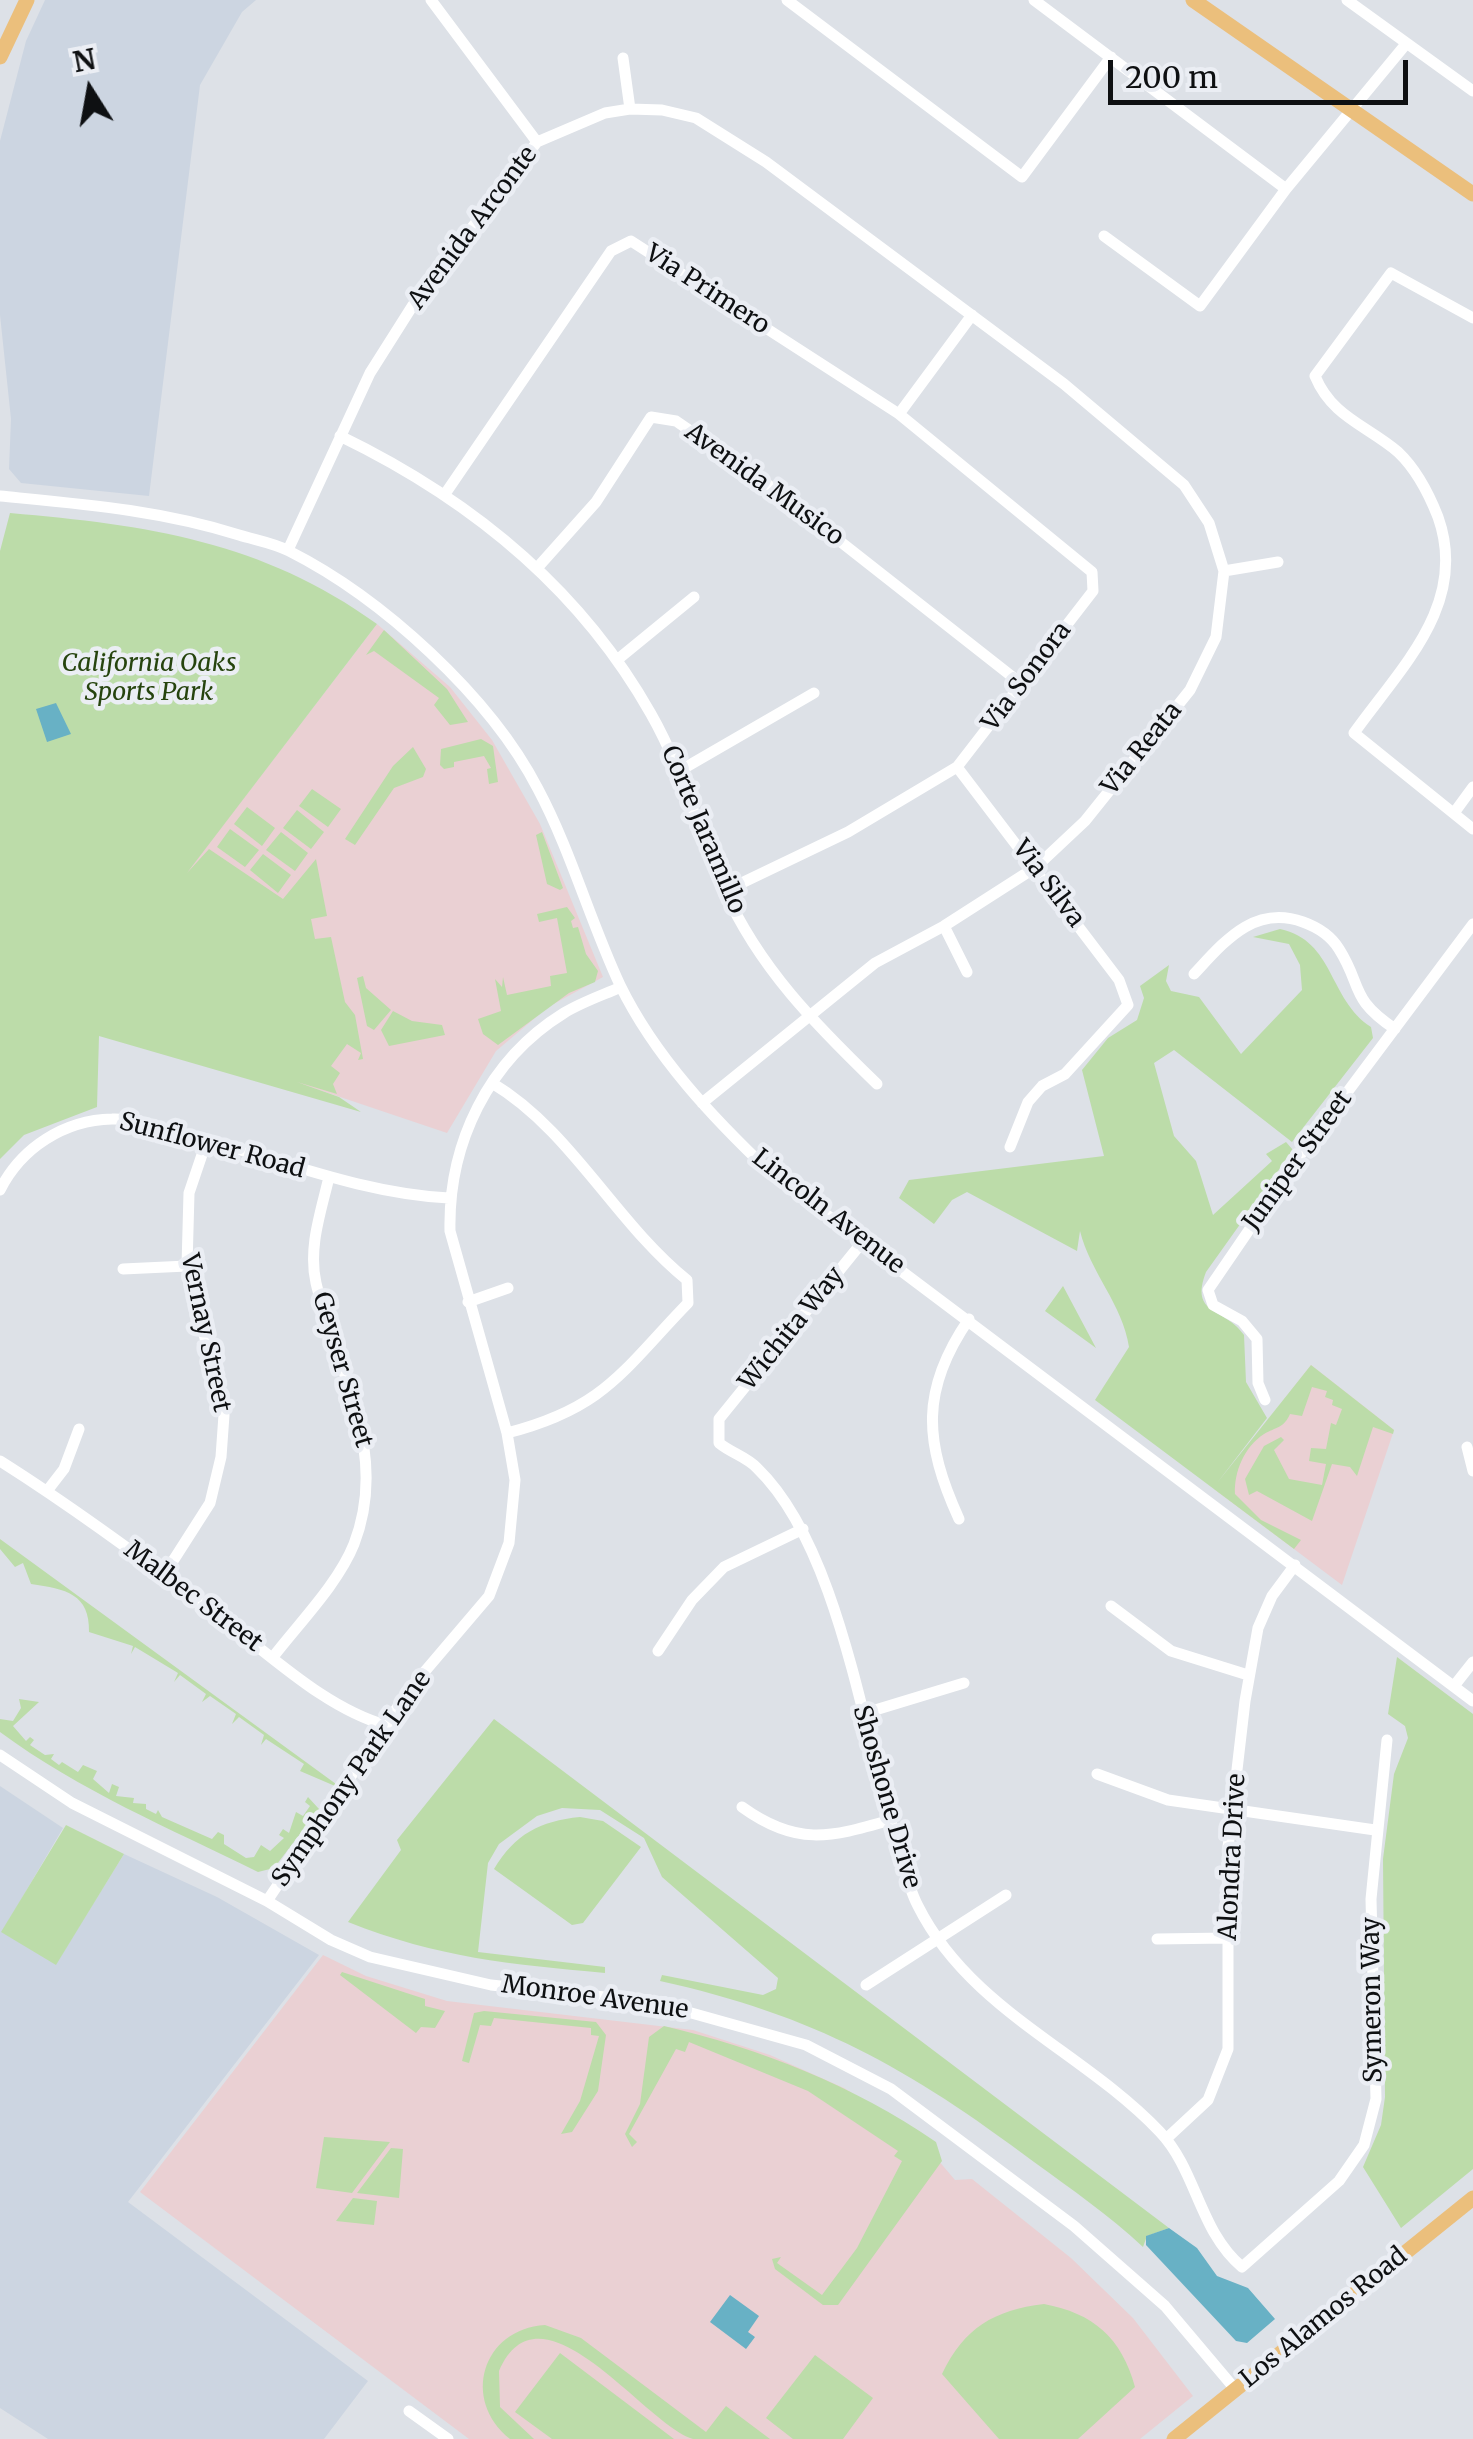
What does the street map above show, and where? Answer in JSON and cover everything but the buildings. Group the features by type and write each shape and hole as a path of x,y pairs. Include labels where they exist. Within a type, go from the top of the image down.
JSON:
{"main road":[{"path":"0,57 27,0"},
{"path":"1193,0 1404,150 1473,194"},
{"name":"Los Alamos Road","path":"1174,2439 1473,2198"}],"street":[{"path":"431,0 537,142"},
{"path":"787,0 1022,177 1111,57"},
{"path":"1034,0 1286,188"},
{"path":"1348,0 1473,92"},
{"path":"1104,236 1200,306 1286,188 1406,44"},
{"path":"624,58 630,108"},
{"name":"Avenida Arconte","path":"288,550 370,374 413,304 537,142 605,114 630,108 696,118 766,162 972,315"},
{"name":"Via Primero","path":"445,494 611,251 632,240 899,414"},
{"path":"1473,318 1392,273 1315,376 1326,402 1400,454 1429,493 1449,546 1442,601 1416,651 1354,733 1473,829"},
{"path":"899,414 972,315"},
{"name":"Via Reata","path":"702,1103 875,963 944,926 1036,867 1085,821 1190,690 1216,637 1224,571 1209,524 1184,485 1123,430 972,315"},
{"name":"Via Sonora","path":"725,891 848,832 958,767 1019,682 1094,591 1092,572 899,414"},
{"name":"Avenida Musico","path":"538,567 596,502 651,417 676,421 778,492 1019,682"},
{"name":"Corte Jaramillo","path":"340,436 445,494 538,567 617,660 680,770 725,891 756,949 808,1017 877,1084"},
{"name":"Lincoln Avenue","path":"0,496 148,510 288,550 401,626 450,672 495,724 538,788 621,987 702,1103 772,1173 1473,1701"},
{"path":"1224,571 1278,562"},
{"path":"617,660 694,597"},
{"path":"680,770 814,694"},
{"name":"Via Silva","path":"958,767 1126,991 1127,1006 1065,1074 1042,1086 1028,1102 1010,1146"},
{"path":"1454,813 1473,787"},
{"path":"1194,974 1246,924 1266,917 1290,918 1325,933 1340,951 1360,998 1395,1029"},
{"name":"Juniper Street","path":"1265,1400 1258,1383 1257,1339 1242,1321 1213,1305 1208,1290 1473,924"},
{"path":"944,926 968,972"},
{"name":"Symphony Park Lane","path":"267,1901 409,1690 489,1596 509,1543 515,1480 507,1433 450,1232 449,1198 470,1114 492,1083 524,1044 565,1012 621,987"},
{"path":"492,1083 520,1100 627,1224 687,1280 691,1292 688,1303 611,1388 574,1410 507,1433"},
{"name":"Sunflower Road","path":"0,1190 25,1154 52,1134 115,1118 400,1195 449,1198"},
{"name":"Vernay Street","path":"164,1574 210,1503 222,1457 224,1415 187,1266 190,1193 207,1140"},
{"name":"Geyser Street","path":"273,1657 353,1547 365,1503 368,1456 316,1281 314,1236 329,1177"},
{"name":"Wichita Way","path":"719,1419 864,1240"},
{"path":"123,1270 187,1266"},
{"path":"468,1302 508,1288"},
{"path":"959,1519 942,1479 930,1424 946,1353 970,1319"},
{"name":"Shoshone Drive","path":"719,1419 719,1443 755,1465 803,1529 917,1904 949,1959 1004,2008 1130,2100 1166,2139 1213,2236 1242,2267"},
{"path":"47,1491 64,1469 79,1429"},
{"path":"1466,1447 1473,1470"},
{"name":"Malbec Street","path":"0,1461 164,1574 273,1657 366,1720 388,1726"},
{"path":"658,1651 692,1600 724,1567 803,1529"},
{"name":"Alondra Drive","path":"1166,2139 1208,2100 1228,2049 1232,1808 1248,1675 1258,1628 1272,1596 1295,1565"},
{"path":"1110,1606 1171,1651 1248,1675"},
{"path":"1454,1686 1473,1662"},
{"path":"862,1714 964,1683"},
{"name":"Symeron Way","path":"1242,2267 1339,2181 1364,2145 1376,2099 1371,1899 1388,1740"},
{"name":"Monroe Avenue","path":"0,1755 72,1802 267,1901 331,1940 370,1956 491,1984 652,2002 806,2045 890,2089 1074,2226 1165,2306 1235,2389"},
{"path":"1097,1774 1168,1800 1376,1830"},
{"path":"742,1807 786,1833 804,1836 822,1836 890,1820"},
{"path":"866,1985 1006,1895"},
{"path":"1157,1939 1227,1938"},
{"path":"409,2411 448,2439"}],"shaded area":[{"path":"45,0 256,0 242,12 200,85 149,496 21,483 9,469 11,419 0,315 0,141 26,41"},
{"path":"377,624 450,687 492,740 540,824 603,977 548,1007 496,1051 447,1133 263,1071 118,962"},
{"path":"1311,1365 1394,1430 1342,1585 1214,1489"},
{"path":"0,1786 63,1828 2,1932 56,1964 124,1854 217,1897 319,1955 128,2202 368,2381 324,2439 48,2439 0,2408"},
{"path":"323,1955 366,1976 447,2001 693,2030 770,2055 844,2088 935,2145 938,2160 955,2180 972,2179 1071,2258 1133,2318 1193,2396 1140,2439 469,2439 140,2192"}],"green space":[{"name":"California Oaks Sports Park","path":"10,513 109,524 202,542 290,573 377,624 187,873 209,849 283,899 316,859 327,916 311,919 315,939 331,937 345,1002 355,1015 363,1059 358,1060 361,1053 347,1044 331,1066 340,1073 333,1084 337,1094 297,1082 339,1097 361,1112 99,1036 97,1107 24,1135 0,1159 0,551"},
{"path":"384,630 447,689 468,722 450,725 434,705 439,698 374,651 366,655"},
{"path":"481,739 493,746 498,782 489,784 487,769 491,768 484,756 454,762 454,767 444,769 440,765 441,749"},
{"path":"413,747 426,769 423,777 394,788 355,845 345,839 393,766"},
{"path":"312,789 341,809 328,827 299,806"},
{"path":"247,807 275,828 262,846 234,824"},
{"path":"297,810 324,832 311,849 283,828"},
{"path":"230,829 259,850 245,867 217,847"},
{"path":"281,832 308,853 295,871 266,850"},
{"path":"542,832 563,888 560,890 547,884 536,835"},
{"path":"263,854 291,875 278,893 250,870"},
{"path":"567,907 575,918 571,921 573,928 578,927 586,954 598,971 595,982 569,993 498,1045 483,1034 478,1019 501,1011 495,979 502,987 503,977 507,995 551,986 550,976 567,973 557,918 539,922 537,914"},
{"path":"1280,929 1311,945 1346,1002 1371,1027 1373,1038 1292,1142 1174,1050 1154,1063 1174,1136 1196,1161 1213,1215 1272,1161 1266,1154 1286,1142 1293,1150 1206,1272 1202,1286 1206,1304 1244,1335 1246,1382 1267,1418 1217,1483 1311,1365 1394,1430 1393,1434 1373,1427 1357,1476 1350,1467 1332,1464 1312,1521 1257,1491 1249,1495 1245,1479 1264,1446 1281,1437 1284,1440 1274,1450 1289,1479 1322,1485 1326,1464 1309,1461 1311,1448 1326,1449 1331,1423 1336,1425 1342,1409 1325,1397 1327,1391 1312,1387 1302,1416 1290,1414 1282,1425 1251,1446 1238,1469 1235,1494 1261,1520 1301,1540 1294,1549 1095,1400 1129,1347 1120,1317 1080,1231 1077,1251 967,1192 952,1200 934,1224 899,1198 909,1180 1104,1156 1082,1070 1108,1038 1137,1020 1144,998 1140,986 1169,965 1166,981 1171,991 1199,997 1241,1054 1302,990 1300,965 1289,944 1253,937"},
{"path":"363,976 366,988 391,1010 374,1030 367,1026 357,978"},
{"path":"393,1011 412,1021 442,1025 445,1035 389,1046 381,1030"},
{"path":"1063,1286 1096,1348 1045,1311"},
{"path":"0,1539 335,1786 300,1771 304,1764 266,1739 261,1745 264,1735 239,1717 232,1724 236,1714 210,1696 202,1702 206,1694 180,1675 174,1682 178,1673 135,1647 131,1654 133,1646 89,1632 80,1601 65,1591 31,1584 23,1563 15,1567 0,1549"},
{"path":"1397,1657 1473,1714 1473,2169 1401,2228 1363,2167 1381,2125 1385,2097 1383,1859 1394,1774 1408,1738 1405,1726 1388,1714"},
{"path":"19,1699 39,1702 13,1726 26,1741 30,1737 34,1740 30,1745 45,1755 54,1754 51,1759 59,1765 62,1762 78,1772 83,1765 97,1771 93,1779 109,1793 112,1784 119,1787 116,1796 134,1798 133,1803 146,1804 146,1809 156,1814 158,1810 162,1817 212,1839 218,1832 224,1835 224,1844 246,1858 254,1857 261,1845 270,1851 284,1838 279,1835 283,1829 289,1833 296,1812 303,1816 310,1806 305,1802 308,1797 319,1809 274,1868 258,1872 93,1791 0,1732 0,1719 13,1721 21,1708"},
{"path":"494,1719 1169,2228 1147,2236 1143,2247 988,2129 901,2072 813,2028 766,2010 660,1981 662,1975 763,1995 776,1989 778,1978 662,1877 644,1838 600,1810 562,1808 537,1816 499,1844 488,1863 478,1952 605,1967 605,1973 444,1952 348,1922 401,1850 397,1840"},
{"path":"580,1817 603,1821 641,1847 583,1923 572,1925 494,1869 530,1831"},
{"path":"66,1825 124,1854 56,1965 1,1932"},
{"path":"342,1972 425,1999 425,2006 445,2011 435,2028 421,2027 416,2033 340,1975"},
{"path":"474,2013 596,2022 606,2035 598,2091 572,2132 561,2134 580,2101 599,2036 591,2035 591,2028 494,2018 491,2026 480,2025 469,2063 462,2061"},
{"path":"664,2026 805,2071 872,2103 936,2142 942,2161 838,2305 823,2305 775,2269 772,2259 781,2257 777,2263 822,2295 857,2248 902,2161 894,2156 898,2151 808,2091 689,2042 685,2052 676,2049 629,2134 637,2142 632,2147 625,2134 640,2104 649,2037"},
{"path":"324,2137 390,2142 352,2193 316,2188"},
{"path":"391,2148 403,2149 399,2198 357,2193"},
{"path":"353,2198 377,2201 374,2225 336,2221"},
{"path":"1044,2304 1077,2314 1103,2331 1122,2355 1135,2387 1078,2439 999,2439 942,2374 960,2344 983,2324 1010,2311"},
{"path":"545,2325 581,2338 706,2432 726,2406 770,2439 693,2439 673,2428 594,2364 566,2346 540,2339 517,2346 499,2371 500,2407 534,2439 510,2439 495,2423 486,2405 486,2369 493,2353 506,2339 523,2329"},
{"path":"560,2353 674,2439 552,2439 515,2412"},
{"path":"815,2355 873,2398 843,2439 793,2439 766,2418"}],"water":[{"path":"56,703 71,734 47,742 36,709"},
{"path":"1169,2228 1197,2248 1217,2276 1248,2288 1275,2319 1247,2343 1236,2341 1146,2245 1146,2236"},
{"path":"730,2295 759,2316 748,2332 755,2337 746,2349 710,2322"}]}
